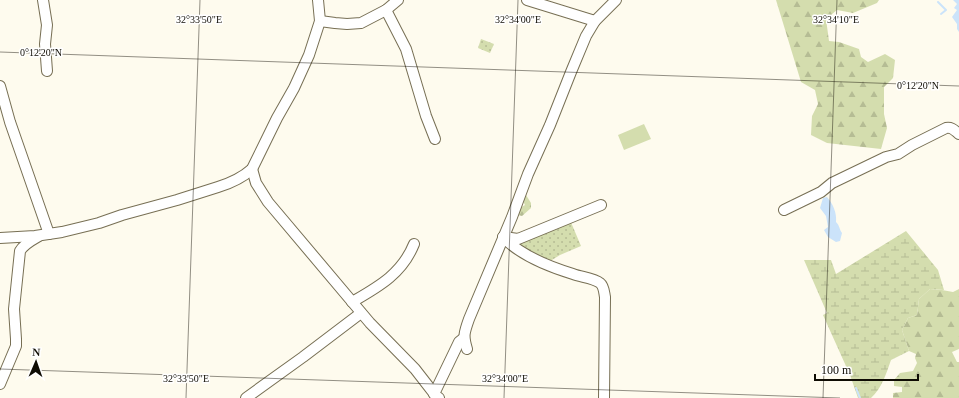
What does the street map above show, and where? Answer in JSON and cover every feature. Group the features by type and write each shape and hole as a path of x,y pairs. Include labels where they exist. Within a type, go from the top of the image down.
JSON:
{"street":[{"path":"43,0 47,25 45,44 47,71"},
{"path":"0,238 44,235 99,223 218,187 245,175 252,169 310,55 320,21 318,0"},
{"path":"320,21 334,24 361,23 386,10 398,0"},
{"path":"527,0 595,21"},
{"path":"467,349 464,338 465,329 475,302 512,217 528,174 573,66 586,36 595,21 616,0"},
{"path":"386,10 406,49 426,116 435,140"},
{"path":"0,86 44,235"},
{"path":"784,210 821,192 832,183 886,157 898,154 912,145 946,128 953,129 959,134"},
{"path":"252,169 256,183 268,202 370,324 415,369 436,396 459,342 464,338"},
{"path":"503,237 518,239 601,205"},
{"path":"0,384 16,346 14,309 20,251 26,245 44,235"},
{"path":"503,237 510,245 535,259 600,283 604,290 605,297 604,398"},
{"path":"352,302 385,282 403,265 414,244"},
{"path":"246,398 361,313"}],"green space":[{"path":"776,0 879,0 877,3 853,13 837,10 826,19 829,41 839,42 859,49 861,57 868,62 885,54 895,60 893,78 884,87 884,114 887,128 881,149 827,143 811,135 812,116 818,104 815,90 801,82"},
{"path":"481,39 494,44 490,53 478,48"},
{"path":"644,124 651,139 624,150 618,135"},
{"path":"526,195 531,203 531,208 522,216 518,215 520,208 525,205 523,196"},
{"path":"570,220 581,246 560,255 547,263 511,241"},
{"path":"906,231 938,270 944,290 930,289 919,299 917,315 908,318 902,330 909,351 891,360 881,385 871,398 858,398 850,375 823,315 827,313 804,260 831,260 836,274"},
{"path":"930,289 953,292 959,289 959,349 952,352 957,362 959,362 959,398 893,398 893,393 902,392 902,387 894,386 894,380 900,373 913,371 917,363 915,358 916,354 909,351 902,330 908,318 917,315 919,299"}],"water":[{"path":"953,0 959,0 959,32 957,29 957,24 952,17 957,10 954,8 957,4"},
{"path":"827,197 834,209 836,222 842,233 840,241 836,242 828,237 824,230 828,227 826,216 820,208 823,198"}],"waterway":[{"path":"938,2 946,10 941,14"},
{"path":"856,388 860,398"}]}
